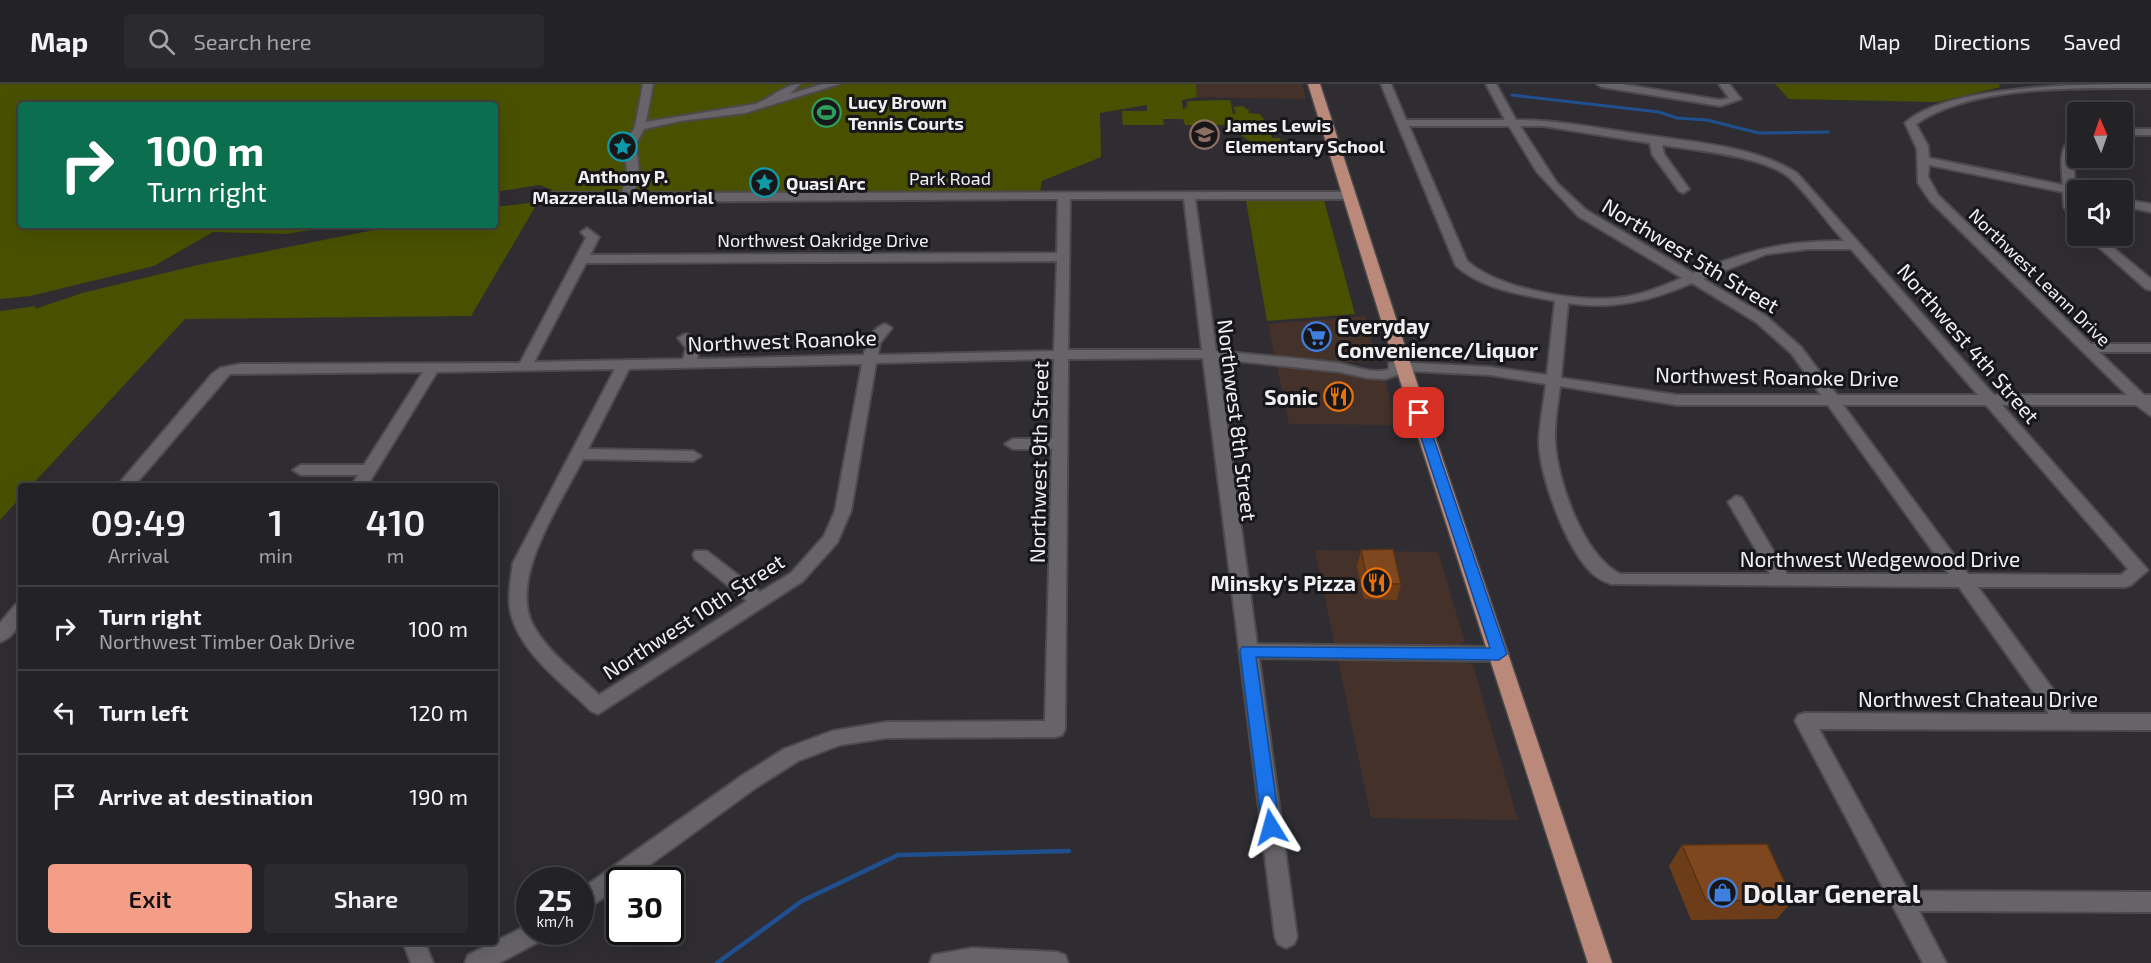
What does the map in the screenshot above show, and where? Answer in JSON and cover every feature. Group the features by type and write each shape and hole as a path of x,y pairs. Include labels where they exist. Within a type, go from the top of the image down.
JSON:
{"main road":[{"path":"1314,84 1404,368 1600,963"}],"street":[{"path":"627,198 633,172 630,144 640,127 648,84"},
{"path":"773,102 788,93 795,84"},
{"path":"640,127 684,117 749,110 834,84"},
{"path":"1386,84 1461,263 1471,273 1488,283 1562,299 1598,303 1629,300 1762,252 1784,247 1854,245"},
{"name":"Northwest 5th Street","path":"1491,84 1544,177 1559,195 1582,213 1761,319 1796,350 2066,722"},
{"path":"1602,84 1652,88 1720,103 1732,102 1736,99 1735,96 1724,84"},
{"name":"Northwest Leann Drive","path":"2151,85 2007,88 1944,103 1918,112 1910,123 1923,146 1920,173 1924,185 1934,198 2087,348 2145,400 2151,411"},
{"name":"Northwest 4th Street","path":"1402,123 1513,123 1574,126 1757,158 1793,175 2139,570"},
{"path":"2133,132 2151,132"},
{"path":"1655,140 1658,154 1683,189"},
{"path":"1923,160 2067,191"},
{"name":"Northwest 9th Street","path":"594,893 750,781 791,755 839,737 886,730 1055,729 1064,195"},
{"name":"Northwest 8th Street","path":"1189,195 1286,937"},
{"name":"Park Road","path":"551,197 1349,195"},
{"path":"2133,204 2151,208"},
{"path":"525,367 583,259 593,237 587,232"},
{"path":"2104,246 2151,286"},
{"name":"Northwest Oakridge Drive","path":"583,259 1064,257"},
{"path":"771,274 776,258"},
{"path":"1554,380 1562,299"},
{"name":"Northwest 10th Street","path":"576,454 522,563 518,586 518,606 523,623 533,639 598,706 805,569 831,539 838,525 873,342 885,328"},
{"path":"685,338 693,348 689,363"},
{"path":"2087,348 2151,348"},
{"name":"Northwest Roanoke","path":"128,483 224,368 525,367 1062,354 1208,354 1340,368 1366,374 1385,375 1404,368"},
{"path":"624,365 576,454 693,456"},
{"path":"361,483 433,367"},
{"name":"Northwest Roanoke Drive","path":"1404,368 1490,371 1677,400 2145,400"},
{"name":"Northwest Wedgewood Drive","path":"1554,380 1547,440 1548,460 1579,541 1596,568 1617,580 2125,581 2139,570"},
{"path":"1013,444 1059,444"},
{"path":"301,470 369,470"},
{"path":"1736,502 1782,580"},
{"path":"701,555 759,601"},
{"path":"0,635 18,614"},
{"path":"1247,651 1499,654"},
{"name":"Northwest Chateau Drive","path":"1902,901 1805,721 2151,722"},
{"path":"1935,963 1902,901 2151,902"},
{"path":"476,963 516,942"},
{"path":"415,945 422,963"},
{"path":"941,963 972,959 1057,963"}],"shaded area":[{"path":"1196,84 1302,84 1306,99 1197,97"},
{"path":"1365,316 1377,361 1326,363 1275,359 1268,324"},
{"path":"1277,367 1384,377 1398,425 1289,424"},
{"path":"1315,550 1438,552 1465,642 1456,647 1335,646"},
{"path":"1338,660 1458,660 1473,665 1518,820 1371,818"}],"green space":[{"path":"0,84 1196,84 1197,97 1182,100 1183,110 1187,106 1187,101 1230,100 1233,114 1236,113 1233,107 1242,106 1249,110 1248,113 1260,114 1267,123 1261,128 1270,129 1272,138 1280,138 1284,154 1254,154 1253,143 1241,135 1239,126 1235,125 1185,125 1183,119 1163,119 1164,125 1123,125 1122,111 1147,111 1147,105 1100,113 1101,157 1042,181 1040,192 551,194 553,190 539,185 498,192 498,102 18,102 18,228 323,228 286,234 213,232 154,266 30,296 0,299"},
{"path":"1775,84 1998,84 2001,87 1937,102 1789,99"},
{"path":"1324,200 1355,314 1267,321 1246,201"},
{"path":"538,202 471,316 185,319 34,483 18,483 18,500 0,520 0,311 36,306 35,309 82,293 198,265 384,228 498,228 498,207"}],"building":[{"path":"1393,549 1401,584 1368,583 1361,550"},
{"path":"1767,844 1793,900 1706,901 1682,845"}],"waterway":[{"path":"1512,95 1659,112 1677,118 1707,120 1759,133 1828,132"},
{"path":"717,963 802,901 898,855 1069,851"}],"place":[{"name":"Lucy Brown Tennis Courts","path":"827,112"},
{"name":"James Lewis Elementary School","path":"1204,135"},
{"name":"Anthony P. Mazzeralla Memorial","path":"623,147"},
{"name":"Quasi Arc","path":"765,183"},
{"name":"Everyday Convenience/Liquor","path":"1316,337"},
{"name":"Sonic","path":"1339,396"},
{"name":"Minsky's Pizza","path":"1377,582"},
{"name":"Dollar General","path":"1722,892"}],"route":[{"path":"1271,827 1247,651 1499,654 1419,413"}]}
